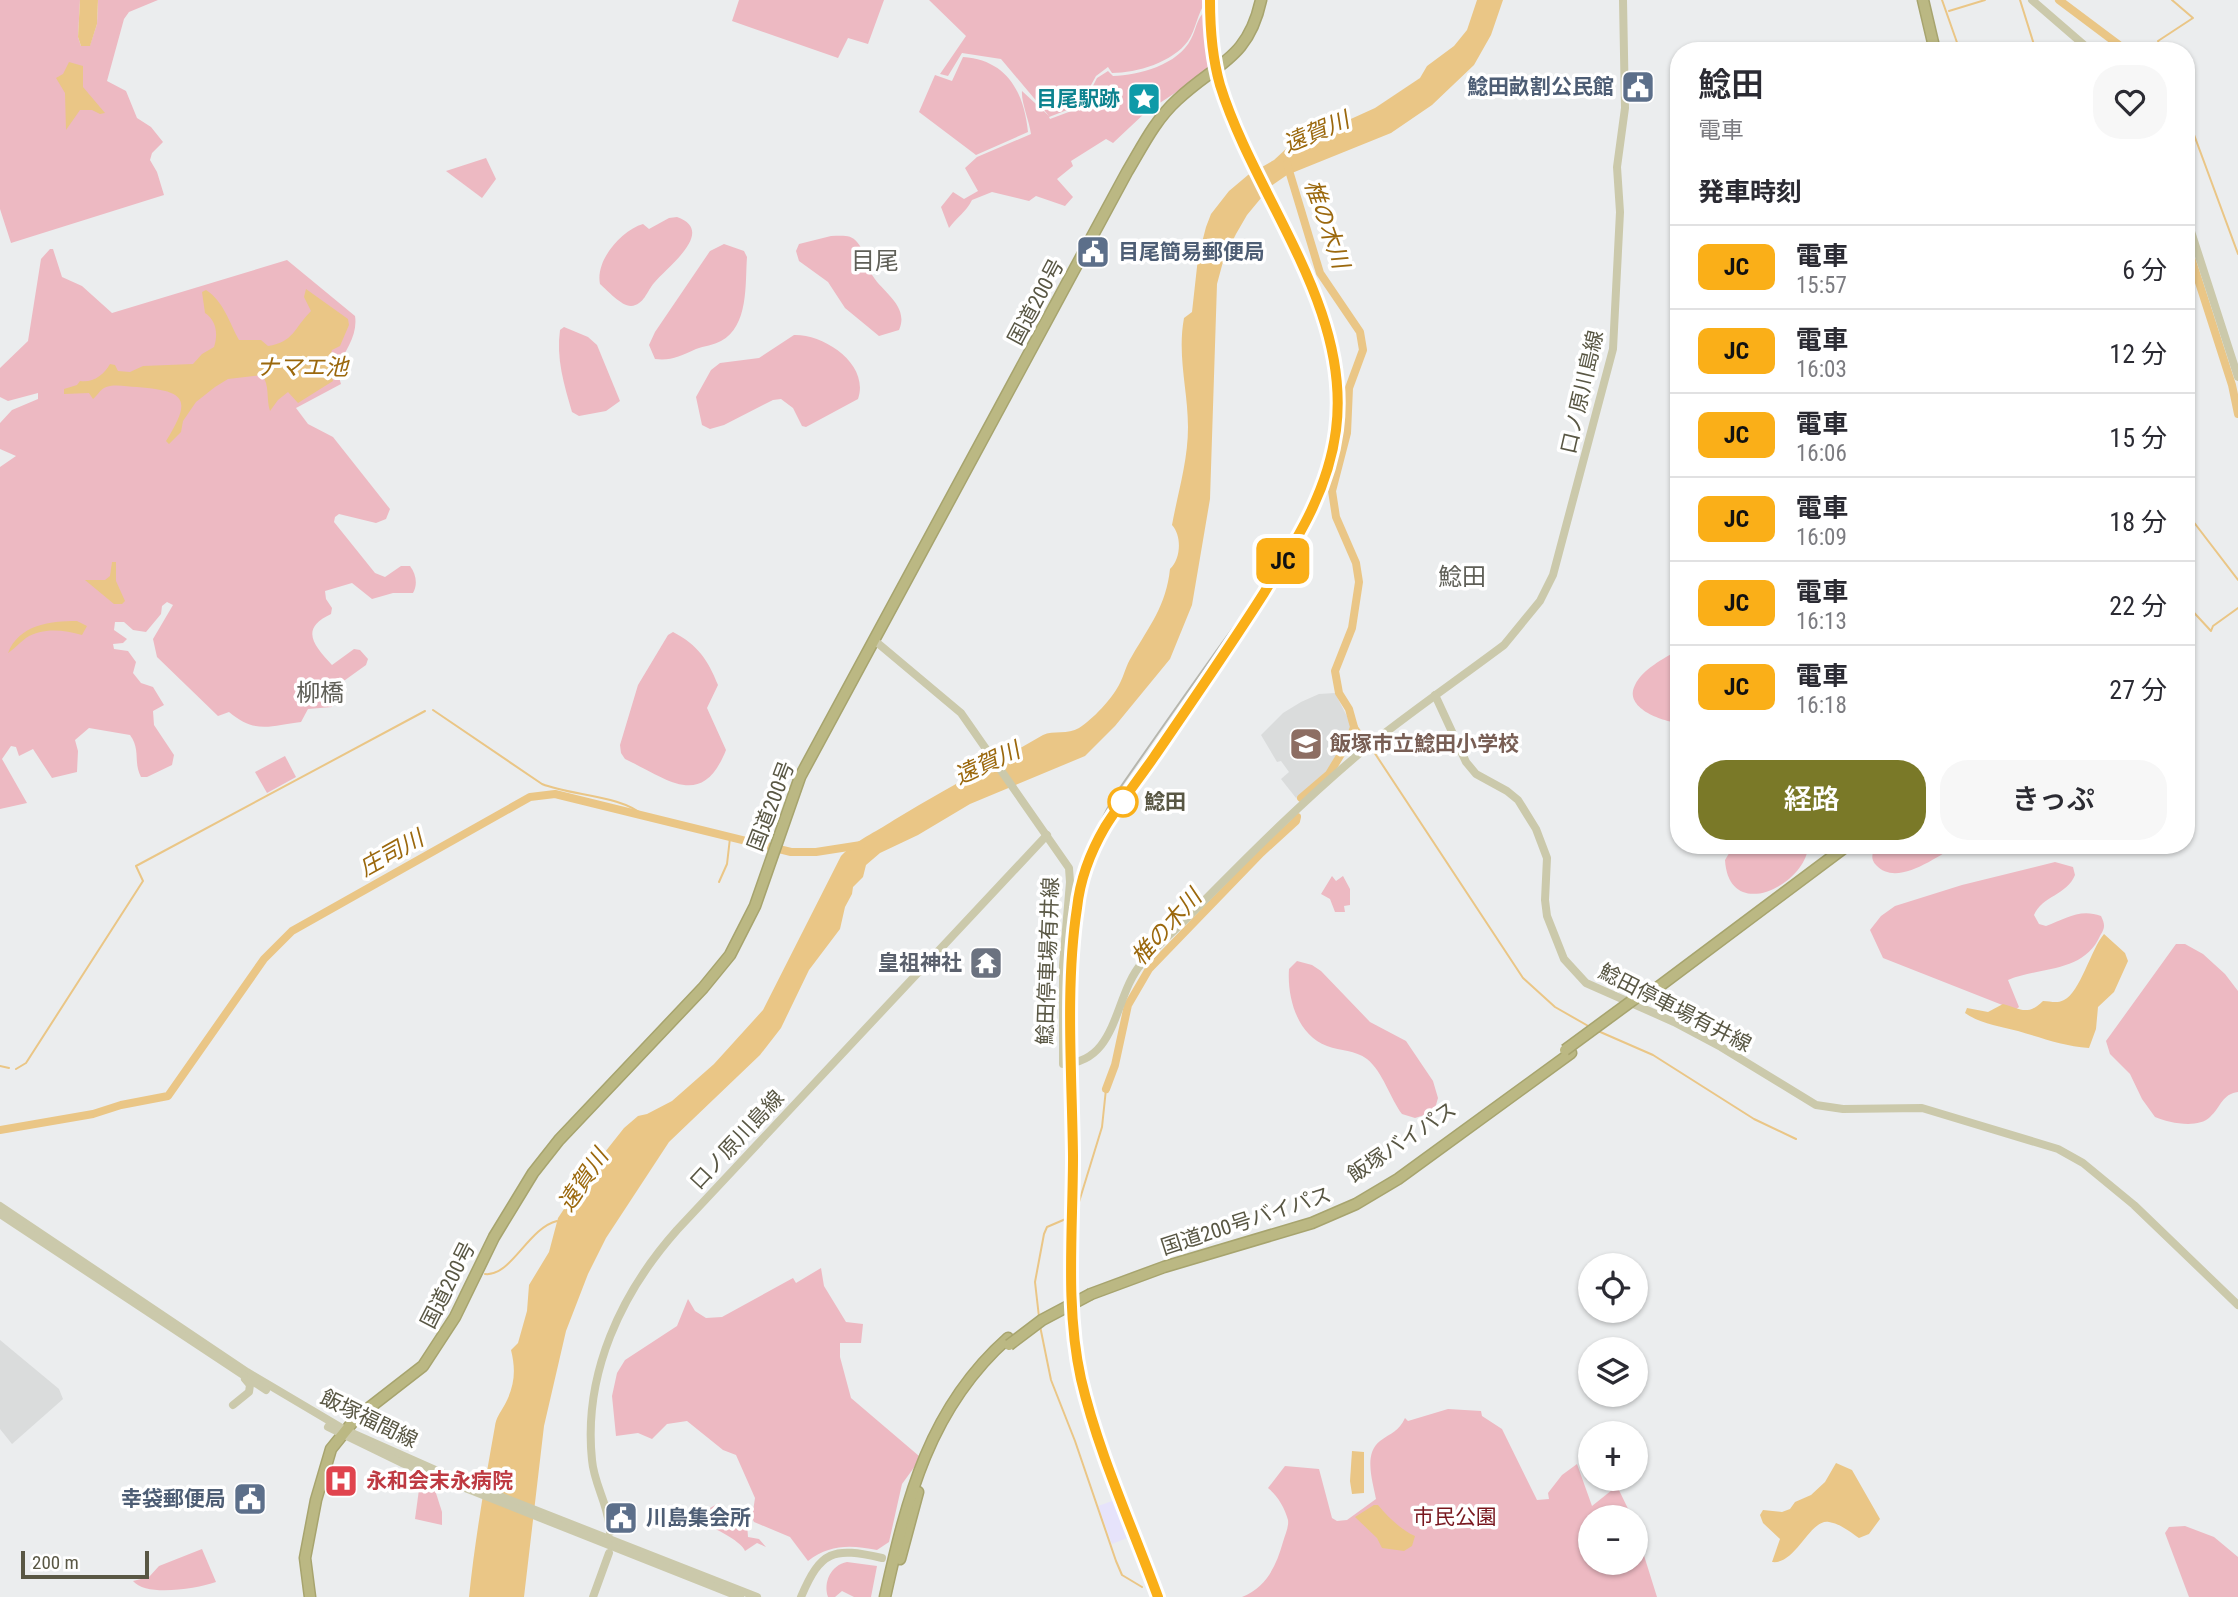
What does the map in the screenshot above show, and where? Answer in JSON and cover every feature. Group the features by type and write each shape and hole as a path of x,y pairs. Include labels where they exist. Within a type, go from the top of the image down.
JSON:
{"highway":[{"name":"国道200号","path":"310,1597 305,1571 310,1530 325,1462 343,1432 423,1366 455,1317 494,1237 533,1173 559,1140 703,988 730,955 755,906 800,777 1146,139 1176,101 1238,52 1254,26 1261,0"},
{"path":"1923,0 1933,42"},
{"path":"1928,0 1938,42"},
{"path":"1650,990 1828,854"},
{"name":"国道200号バイパス","path":"892,1597 914,1502 943,1427 965,1393 1008,1341 1089,1292 1163,1266 1334,1215 1375,1194 1836,854"},
{"path":"884,1597 904,1514 922,1459 950,1405 973,1373 1008,1341"}],"main road":[{"name":"口ノ原川島線","path":"1435,695 1504,645 1539,601 1553,575 1583,468 1615,332 1619,212 1617,167 1625,107 1623,0"},
{"path":"2032,0 2081,42"},
{"path":"2195,245 2238,377"},
{"path":"874,640 962,715 1046,834"},
{"name":"鯰田停車場有井線","path":"1046,834 1071,875 1064,943 1063,1064 1074,1064 1086,1059 1102,1046 1114,1024 1125,990 1139,967 1244,858 1372,744 1435,695 1466,762 1476,774 1507,790 1518,800 1536,829 1546,858 1547,916 1564,959 1586,983 1655,1012 1816,1105 1843,1109 1922,1108 2058,1149 2083,1163 2125,1198 2238,1305"},
{"name":"口ノ原川島線","path":"610,1532 607,1509 594,1477 590,1436 592,1413 607,1339 638,1277 677,1230 1046,834"},
{"name":"飯塚福間線","path":"0,1206 247,1372 343,1432"},
{"name":"飯塚福間線","path":"0,1214 243,1377 343,1432 452,1480 757,1597"},
{"path":"233,1405 249,1392 248,1382 243,1377"},
{"path":"882,1558 893,1548 900,1517 904,1514"},
{"name":"飯塚福間線","path":"594,1536 740,1597"},
{"path":"801,1597 812,1571 830,1555 846,1551 882,1558"},
{"path":"593,1597 609,1552"},
{"path":"882,1558 888,1570 884,1597"}],"shaded area":[{"name":"飯塚市立鯰田小学校","path":"1335,693 1351,724 1348,738 1328,770 1296,798 1281,779 1289,772 1281,761 1277,762 1261,735 1283,713 1301,702 1319,694"},
{"path":"0,1340 59,1389 63,1399 12,1444 0,1429"},
{"path":"1115,1500 1127,1538 1112,1544 1098,1506"}],"green space":[{"path":"0,0 80,0 78,37 81,46 90,45 97,24 98,0 158,0 129,12 124,19 107,81 126,91 137,118 151,127 163,142 152,153 150,160 164,195 11,243 0,209"},
{"path":"739,0 884,0 868,44 848,38 838,58 732,21"},
{"path":"929,0 1207,0 1201,10 1191,37 1173,55 1154,65 1132,71 1112,73 1108,67 1096,76 1080,105 1049,117 1050,119 1082,107 1097,78 1108,71 1113,76 1146,71 1177,56 1191,39 1198,20 1206,10 1210,70 1146,112 1113,143 1106,139 1071,161 1073,166 1057,179 1073,197 1065,206 1036,196 1029,201 992,192 972,200 949,228 941,207 953,192 964,199 978,191 965,168 977,157 1031,134 1022,91 1049,116 1001,59 962,53 948,76 940,74 966,36"},
{"path":"963,57 991,64 1010,81 1022,104 1028,132 976,155 919,112 935,75 952,81"},
{"path":"486,158 496,179 482,198 446,171"},
{"path":"677,217 688,223 692,231 691,240 639,303 627,305 600,284 602,265 619,239 635,227 643,224 649,229 669,218"},
{"path":"831,236 855,239 864,253 871,273 898,306 901,313 899,330 879,336 845,308 828,282 799,261 796,251 799,244"},
{"path":"724,244 744,251 747,257 744,304 737,325 718,342 676,357 655,359 649,345 655,332 710,251"},
{"path":"53,249 62,277 82,286 112,313 287,260 355,316 353,336 336,367 341,384 296,408 308,424 333,437 390,509 386,519 376,523 339,514 334,522 375,573 385,577 401,566 410,566 416,583 413,593 393,593 372,599 352,583 325,591 326,599 332,608 331,614 315,625 315,644 332,665 354,649 360,650 368,659 366,665 334,688 332,707 308,709 301,722 271,726 255,726 229,712 218,716 157,657 153,639 173,605 167,602 162,606 161,614 146,632 133,630 124,622 115,622 114,630 127,639 123,643 113,644 114,649 128,651 136,662 133,673 141,683 153,687 164,705 153,711 154,725 174,755 172,765 147,777 141,777 130,735 89,728 75,740 78,751 77,772 52,778 33,749 19,756 16,747 11,746 2,759 27,803 0,809 0,467 16,456 0,449 0,423 12,410 38,399 38,393 8,401 0,397 0,368 28,341 41,259"},
{"path":"564,327 588,337 597,345 620,401 606,411 579,416 572,412 560,361 560,330"},
{"path":"794,335 806,336 831,346 851,363 860,386 858,399 806,427 802,426 793,408 781,399 773,400 724,425 710,429 702,425 696,397 711,370 720,363 759,358"},
{"path":"673,632 701,654 718,685 707,708 726,750 717,768 706,780 695,785 683,785 656,775 625,759 621,753 620,745 638,685 668,635"},
{"path":"1670,655 1670,721 1646,712 1634,700 1635,685 1654,665"},
{"path":"285,756 296,777 267,793 255,772"},
{"path":"1729,854 1806,854 1796,873 1783,884 1753,894 1740,890 1730,880 1725,860"},
{"path":"1942,854 1917,868 1895,873 1876,865 1872,855"},
{"path":"2055,862 2073,867 2075,875 2066,887 2038,909 2034,915 2039,924 2046,926 2073,915 2086,913 2101,916 2104,929 2090,951 2070,964 2008,980 2019,1007 2015,1010 1883,958 1870,930 1881,916 1895,906 1962,885"},
{"path":"1332,876 1336,881 1343,876 1350,889 1350,905 1344,906 1345,912 1335,912 1330,899 1321,894"},
{"path":"2176,944 2185,944 2203,954 2225,974 2238,991 2238,1092 2225,1098 2205,1121 2191,1124 2155,1117 2142,1099 2130,1074 2110,1054 2106,1041"},
{"path":"1297,961 1321,971 1370,1022 1406,1041 1433,1081 1438,1098 1434,1112 1415,1118 1402,1114 1373,1064 1353,1052 1327,1046 1308,1033 1296,1014 1290,991 1289,969"},
{"path":"821,1268 824,1286 846,1322 863,1324 861,1343 840,1343 840,1357 851,1398 919,1456 918,1462 902,1484 889,1542 877,1550 850,1547 824,1551 808,1561 790,1537 754,1522 752,1518 755,1498 736,1455 723,1450 687,1421 667,1424 652,1439 638,1433 616,1436 612,1396 617,1373 625,1360 677,1326 688,1299 695,1311 706,1318 722,1317 793,1278 796,1283"},
{"name":"市民公園","path":"1448,1409 1481,1411 1482,1416 1502,1429 1537,1500 1549,1499 1548,1493 1562,1475 1577,1464 1578,1491 1587,1491 1592,1505 1578,1505 1578,1575 1648,1575 1648,1568 1657,1597 1242,1597 1264,1582 1280,1551 1288,1520 1280,1502 1268,1488 1285,1466 1319,1469 1332,1518 1337,1521 1347,1520 1376,1499 1370,1468 1375,1447 1397,1429 1405,1418 1408,1421"},
{"path":"420,1482 435,1490 442,1512 442,1525 415,1519"},
{"name":"市民公園","path":"1611,1491 1619,1491 1626,1505 1593,1505"},
{"path":"719,1503 729,1517 747,1524 748,1537 759,1539 766,1547 757,1543 745,1551 738,1542 698,1520 688,1522 682,1518 685,1509 694,1517"},
{"path":"2185,1526 2214,1537 2238,1557 2238,1597 2189,1597 2165,1533 2169,1527"},
{"path":"202,1549 216,1582 184,1589 159,1590 139,1586 133,1581 149,1577 159,1566"},
{"path":"847,1562 877,1566 871,1597 854,1597 842,1591 835,1597 828,1597 830,1575 833,1570"}],"water":[{"path":"80,0 98,0 97,24 90,46 81,46 78,37"},
{"path":"1477,0 1503,0 1491,35 1474,65 1432,105 1391,133 1287,175 1271,186 1247,215 1224,258 1217,284 1210,499 1192,605 1170,659 1115,726 1085,756 970,804 918,835 880,853 866,865 863,877 853,887 840,929 809,970 781,1028 760,1055 669,1142 606,1238 588,1274 566,1331 544,1426 524,1597 469,1597 496,1423 512,1385 514,1364 511,1350 518,1343 527,1311 529,1285 549,1252 558,1218 586,1176 624,1128 638,1116 672,1101 714,1064 763,1010 841,856 866,836 1043,735 1079,728 1111,697 1156,615 1165,594 1170,569 1178,554 1179,541 1172,525 1188,440 1182,332 1184,318 1192,312 1198,258 1211,214 1229,191 1287,148 1375,108 1420,78 1427,66 1454,46 1467,30"},
{"path":"69,62 83,66 83,87 105,113 80,110 66,130 65,93 56,78 63,74"},
{"name":"ナマエ池","path":"306,289 348,319 349,325 340,346 332,350 329,362 333,381 298,403 288,392 270,411 266,383 262,375 228,379 196,402 183,421 181,432 169,444 166,441 180,415 181,406 180,399 166,391 116,385 104,388 93,399 89,393 64,394 64,389 77,385 80,381 98,377 110,364 115,365 118,371 130,372 143,366 193,364 202,354 214,347 215,342 214,324 205,313 202,292 206,290 222,306 239,340 261,340 268,346 277,344 289,338 311,311 304,297"},
{"path":"112,562 116,562 116,581 125,601 122,604 114,604 85,580 105,580 110,576"},
{"path":"77,621 87,626 82,635 61,631 39,632 26,638 8,653 19,636 36,626"},
{"path":"2104,934 2125,953 2128,961 2114,992 2098,1007 2096,1029 2089,1048 2061,1044 1990,1024 1965,1013 1967,1008 1988,1012 2003,1004 2028,1010 2043,1001 2064,1000 2075,989"},
{"path":"1352,1451 1364,1452 1364,1493 1352,1494"},
{"path":"1836,1463 1852,1470 1880,1519 1869,1534 1859,1538 1837,1524 1822,1523 1815,1527 1796,1550 1781,1561 1772,1562 1780,1539 1763,1523 1760,1515 1763,1510 1782,1512 1790,1509 1795,1502 1811,1495 1825,1482"},
{"path":"1378,1505 1395,1523 1415,1536 1412,1546 1404,1551 1382,1548 1377,1538 1355,1517"}],"waterway":[{"path":"1942,0 1957,42"},
{"path":"1949,11 1985,0"},
{"path":"2020,0 2033,42"},
{"path":"2059,0 2115,42"},
{"path":"2158,42 2193,18 2172,0"},
{"path":"2195,137 2238,254"},
{"name":"椎の木川","path":"1287,164 1320,273 1360,332 1363,350 1349,388 1347,433 1332,491 1336,517 1356,563 1359,582 1352,628 1335,671 1339,693 1349,709 1354,727 1349,741 1329,774 1301,798"},
{"path":"2195,270 2232,385 2238,414"},
{"path":"2195,524 2238,580"},
{"path":"2195,614 2211,631 2213,626 2238,608"},
{"path":"433,710 542,784 623,804 644,816"},
{"path":"16,1069 26,1063 143,881 136,866 425,711"},
{"path":"1353,721 1367,741"},
{"path":"1372,749 1523,978 1555,1007 1590,1027"},
{"name":"庄司川","path":"0,1130 93,1114 121,1105 168,1096 264,959 292,931 530,797 555,794 791,852 816,852 861,845"},
{"name":"椎の木川","path":"1106,1089 1115,1065 1128,1005 1149,969 1297,817"},
{"path":"719,882 727,864 730,838"},
{"path":"1598,1031 1653,1055 1754,1119 1796,1139"},
{"path":"0,1066 9,1068"},
{"path":"1039,1317 1035,1282 1044,1234 1047,1227 1075,1215 1102,1127 1106,1089"},
{"path":"485,1274 503,1268 537,1233 557,1221"},
{"path":"1040,1326 1051,1380 1116,1561 1122,1575 1142,1587"}],"railway":[{"path":"1156,1597 1094,1431 1074,1353 1069,1286 1071,916 1087,854 1115,795 1293,541 1313,502 1327,461 1335,418 1333,372 1322,322 1300,264 1245,152 1221,95 1212,63 1208,0"}],"train":[{"name":"JC","path":"1158,1597 1090,1411 1081,1380 1073,1327 1072,954 1076,909 1090,858 1107,825 1249,616 1304,527 1327,474 1338,409 1335,365 1320,309 1232,118 1221,86 1214,62 1210,0"}],"place":[{"name":"鯰田畝割公民館","path":"1638,87"},
{"name":"目尾駅跡","path":"1144,99"},
{"name":"目尾簡易郵便局","path":"1093,252"},
{"name":"飯塚市立鯰田小学校","path":"1306,744"},
{"name":"鯰田","path":"1123,802"},
{"name":"皇祖神社","path":"986,963"},
{"name":"永和会末永病院","path":"341,1481"},
{"name":"幸袋郵便局","path":"250,1499"},
{"name":"川島集会所","path":"621,1518"}],"district":[{"name":"目尾","path":"875,261"},
{"name":"鯰田","path":"1462,577"},
{"name":"柳橋","path":"320,693"}],"water label":[{"name":"遠賀川","path":"1316,132"},
{"name":"遠賀川","path":"987,763"},
{"name":"遠賀川","path":"583,1180"}]}
